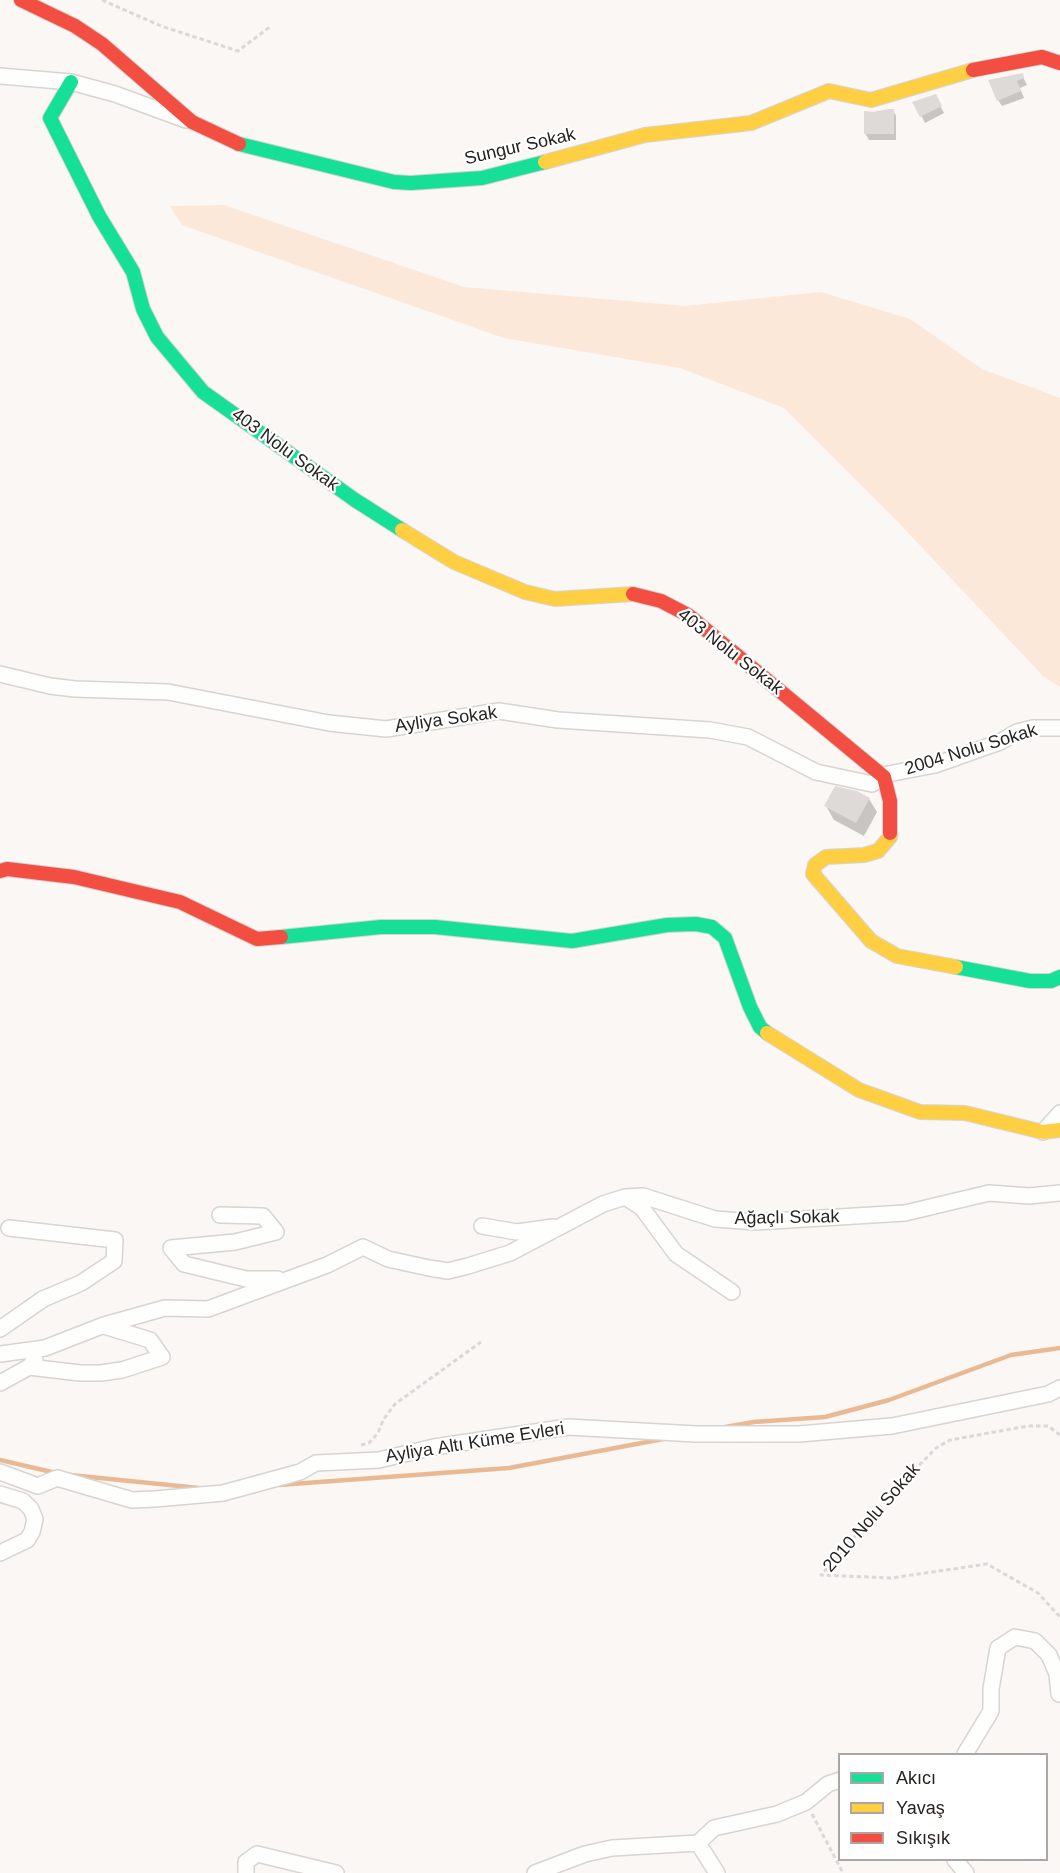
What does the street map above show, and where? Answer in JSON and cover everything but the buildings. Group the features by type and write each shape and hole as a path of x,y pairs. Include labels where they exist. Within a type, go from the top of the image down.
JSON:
{"street":[{"name":"Sungur Sokak","path":"21,0 75,26 102,44 192,122 241,145 394,182 426,183 482,177 645,135 751,123 829,91 872,100 965,71 1042,57 1060,63"},
{"path":"0,76 71,82 115,94 192,122"},
{"name":"403 Nolu Sokak","path":"71,82 50,118 99,216 133,272 143,309 157,337 203,392 355,500 454,562 525,592 545,597 555,599 635,594 661,601 688,615 884,777"},
{"name":"Ayliya Sokak","path":"0,674 67,688 168,692 329,723 386,729 499,711 558,720 710,730 748,737 816,772 872,784 884,777"},
{"name":"2004 Nolu Sokak","path":"884,777 888,774 935,765 1000,742 1017,732 1033,728 1060,728"},
{"path":"884,777 890,801 890,837 878,851 826,857 815,865 813,874 871,941 897,956 1030,981 1051,981 1060,977"},
{"path":"0,871 7,869 33,874 74,877 180,902 211,920 257,939 381,927 435,927 572,941 667,925 696,924 712,927 725,938 750,1007 760,1027 780,1043 859,1090 920,1112 982,1116 1043,1132 1060,1130"},
{"path":"1043,1132 1060,1113"},
{"name":"Ağaçlı Sokak","path":"286,1278 327,1265 363,1247 388,1259 448,1271 510,1253 603,1204 625,1197 643,1196 715,1219 756,1222 905,1213 989,1193 1029,1196 1060,1193"},
{"path":"625,1197 642,1208 676,1254 732,1292"},
{"path":"220,1215 263,1216 276,1232 235,1242 192,1244 171,1248 184,1264 246,1279 286,1278"},
{"path":"482,1226 516,1232 567,1224"},
{"path":"0,1329 43,1299 81,1283 114,1261 116,1240 9,1228"},
{"path":"0,1354 45,1348 104,1325 165,1308 208,1309 286,1278"},
{"path":"29,1367 101,1373 122,1370 162,1357 150,1340 104,1325"},
{"path":"0,1383 29,1367 45,1348"},
{"name":"Ayliya Altı Küme Evleri","path":"0,1472 38,1486 57,1478 132,1500 155,1499 223,1493 300,1472 316,1463 378,1460 434,1447 568,1427 696,1434 800,1434 892,1426 1048,1394 1060,1388"},
{"path":"0,1494 23,1502 31,1509 35,1519 32,1533 27,1540 0,1553"},
{"path":"966,1753 991,1711 991,1689 998,1648 1015,1637 1035,1641 1049,1655 1057,1674 1059,1694"},
{"path":"535,1873 585,1854 612,1848 699,1843 714,1828 777,1814 806,1802 828,1784 838,1781"},
{"path":"699,1843 717,1873"},
{"path":"246,1873 246,1862 256,1854 336,1873"},
{"path":"956,1861 966,1873"}],"path":[{"path":"102,0 170,29 238,51 271,26"},
{"path":"335,1463 353,1448 369,1443 378,1433 383,1420 395,1404 481,1342"},
{"name":"2010 Nolu Sokak","path":"1060,1435 1048,1426 1028,1426 950,1440 936,1448 900,1484 821,1575 891,1578 987,1564 1038,1593 1060,1617"},
{"path":"806,1802 843,1873"}],"shaded area":[{"path":"224,205 464,287 685,306 821,292 910,319 982,369 1060,398 1060,687 1043,676 897,521 784,408 680,368 504,338 182,225 170,206"}],"waterway":[{"path":"725,1427 754,1422 825,1417 889,1400 1011,1355 1060,1348"},
{"path":"279,1485 509,1468 663,1439"},
{"path":"0,1460 56,1473"},
{"path":"70,1475 199,1488"}],"traffic: fast":[{"path":"71,82 50,118 99,216 133,272 143,309 157,337 203,392 355,500 402,530"},
{"path":"239,144 394,182 482,178 545,162"},
{"path":"281,937 381,927 435,927 572,941 667,925 696,924 712,927 725,938 750,1007 760,1027 767,1033"},
{"path":"956,967 1030,981 1051,981 1060,977"}],"traffic: slow":[{"path":"545,162 645,135 751,123 829,91 871,100 973,70"},
{"path":"402,530 454,562 525,592 555,599 633,594"},
{"path":"890,833 890,837 878,851 864,855 826,857 815,865 813,874 871,941 897,956 956,967"},
{"path":"767,1033 859,1090 920,1112 965,1113 1043,1132 1060,1130"}],"traffic: jam":[{"path":"21,0 75,26 102,44 192,122 239,144"},
{"path":"973,70 1042,57 1060,63"},
{"path":"633,594 661,601 688,615 884,777 890,801 890,833"},
{"path":"0,871 7,869 74,877 180,902 257,939 281,937"}]}
